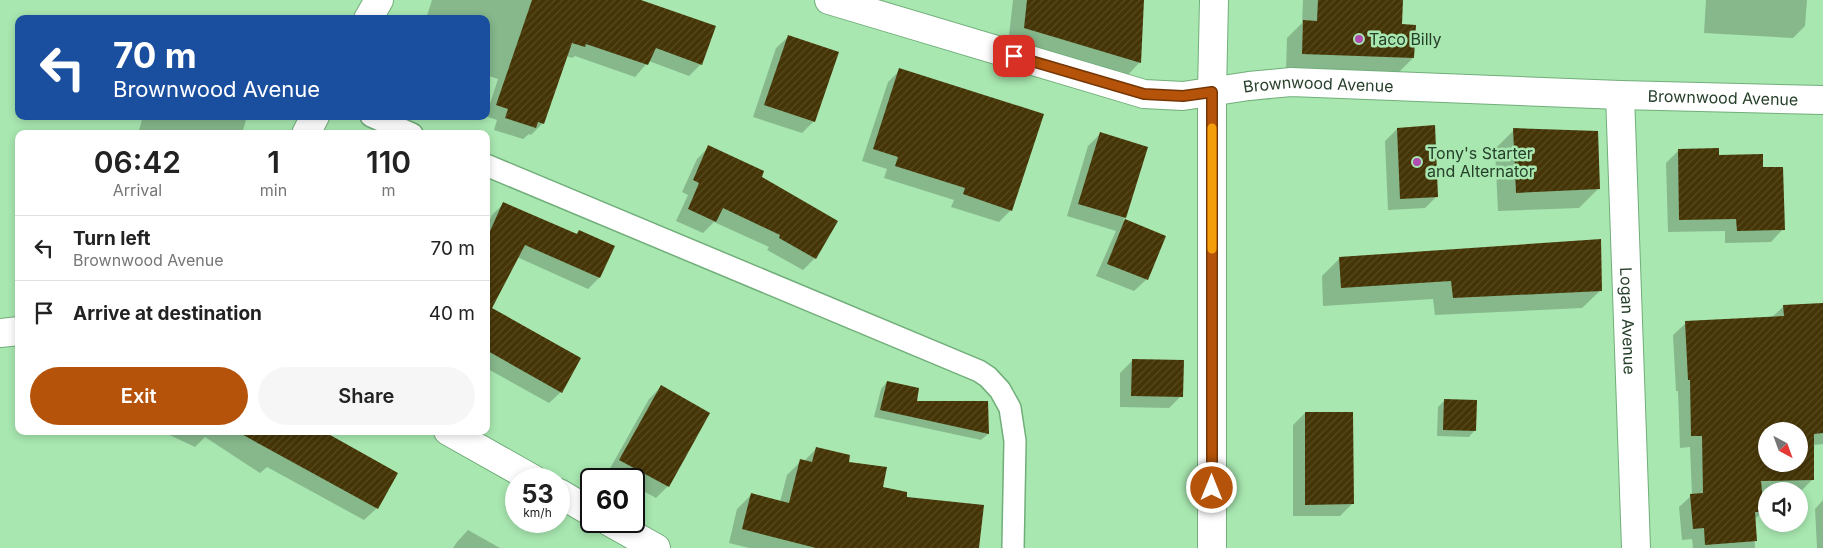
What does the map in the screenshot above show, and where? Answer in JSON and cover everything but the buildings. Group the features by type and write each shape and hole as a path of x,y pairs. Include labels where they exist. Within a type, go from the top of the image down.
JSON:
{"street":[{"path":"370,15 379,0"},
{"name":"Brownwood Avenue","path":"829,0 1144,94 1183,96 1291,82 1620,95 1823,100"},
{"path":"1212,548 1212,92 1214,0"},
{"name":"Logan Avenue","path":"1620,95 1636,548"},
{"path":"0,333 15,331"},
{"path":"455,435 514,468"},
{"path":"629,533 656,548"}],"lane":[{"path":"380,120 403,130"},
{"path":"490,167 970,367 988,377 1000,390 1010,408 1015,440 1013,548"}],"slow traffic":[{"path":"1212,128 1212,249"}],"place":[{"name":"Taco Billy","path":"1359,39"},
{"name":"Tony's Starter and Alternator","path":"1417,162"}],"route":[{"path":"1014,56 1144,94 1183,96 1212,92 1212,488"}]}
